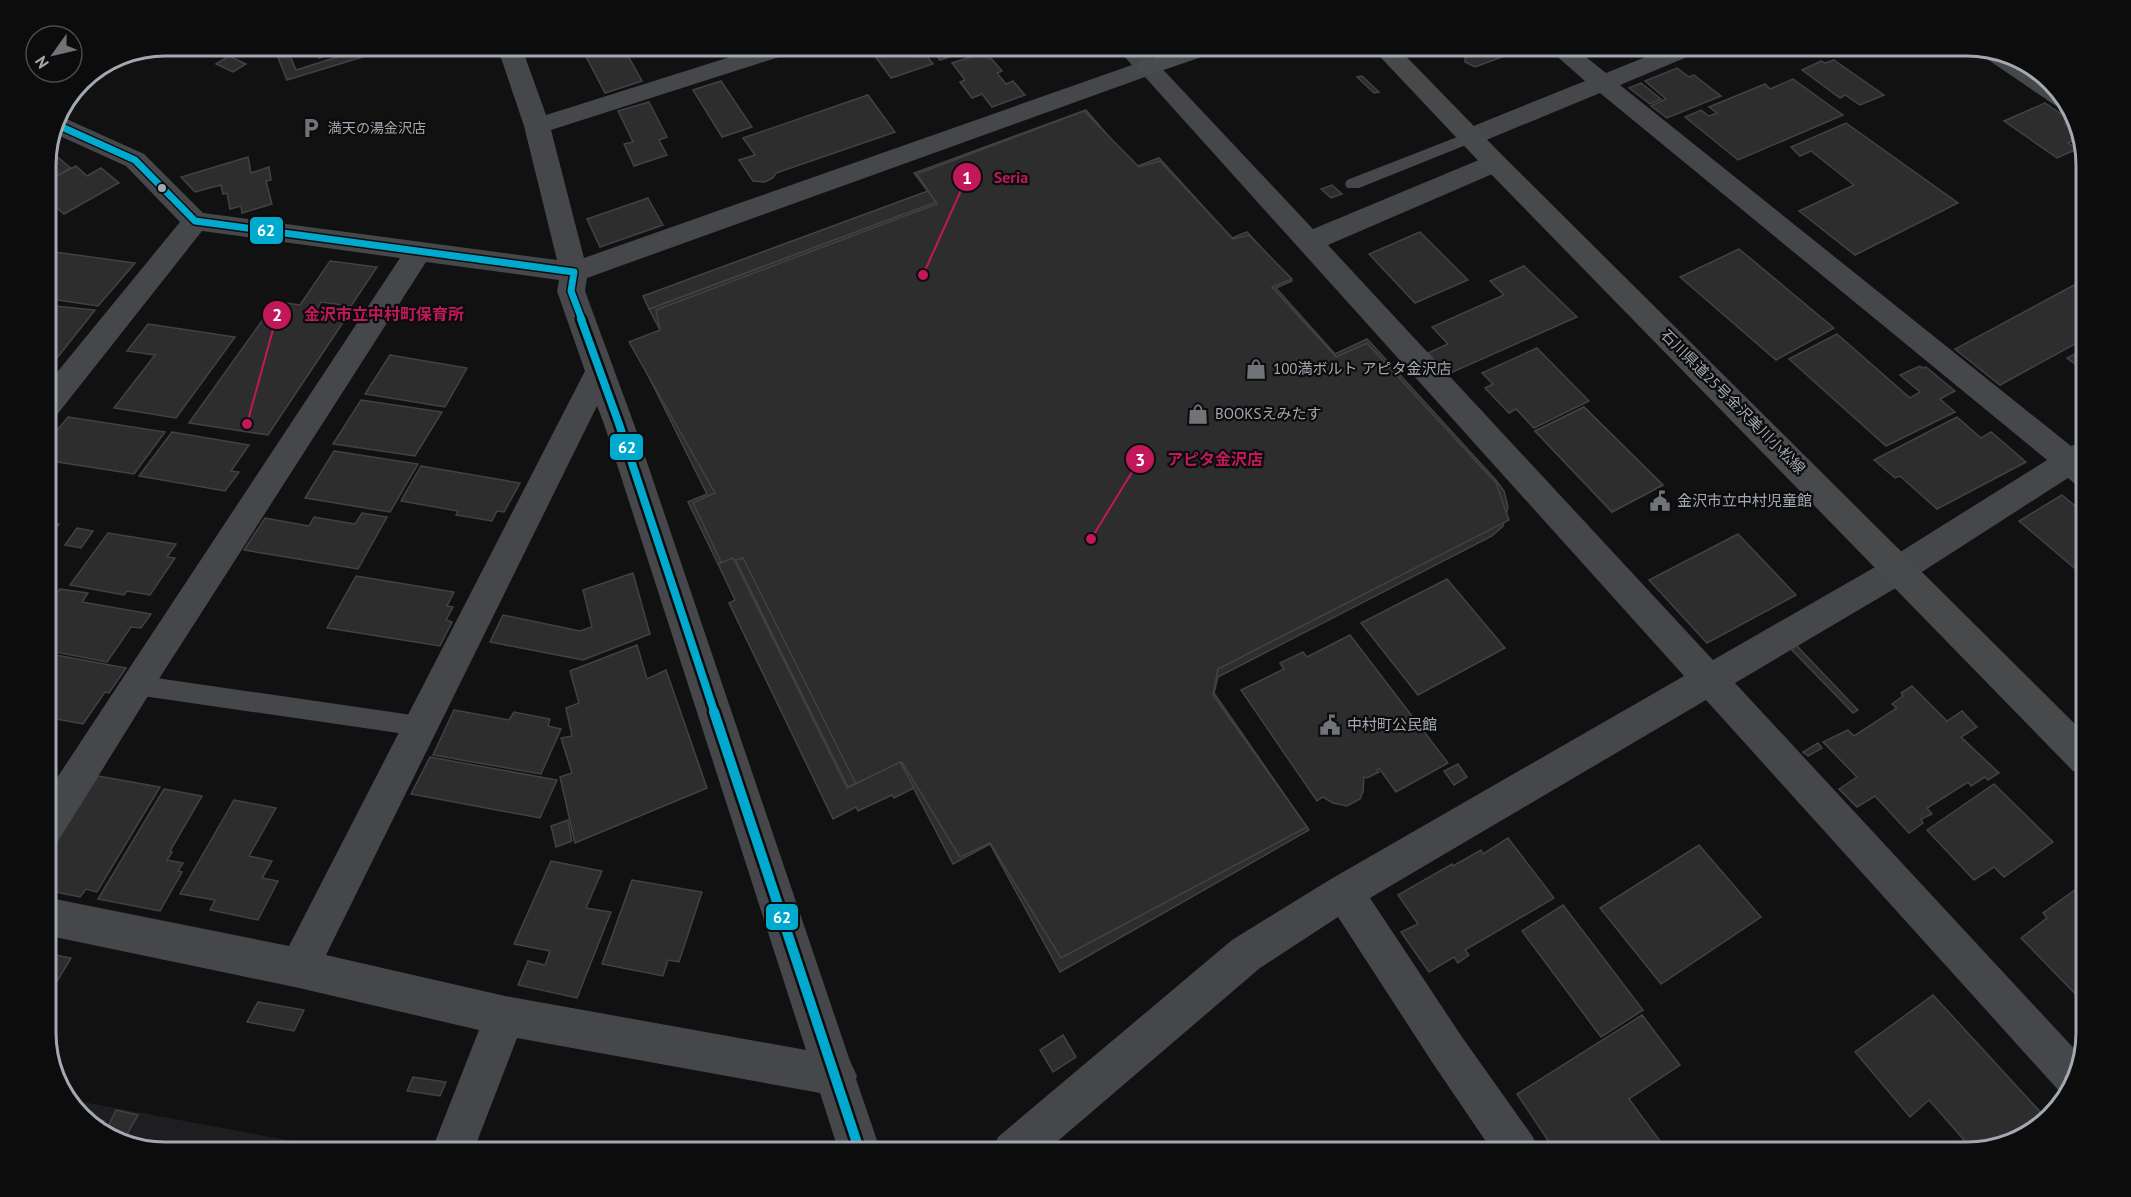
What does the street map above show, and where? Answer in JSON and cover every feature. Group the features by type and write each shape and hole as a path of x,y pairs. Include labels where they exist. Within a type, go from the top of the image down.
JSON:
{"main road":[{"name":"石川県道25号金沢美川小松線","path":"1392,56 2076,748"}],"street":[{"path":"512,56 537,126 574,272 571,291 837,1076 857,1142"},
{"path":"537,126 758,56"},
{"path":"1138,56 2068,1071"},
{"path":"61,131 135,160 195,221 418,253 574,272 1182,56"},
{"path":"1570,56 2075,459"},
{"path":"1470,137 1669,56"},
{"path":"2021,70 2034,79"},
{"path":"1309,242 1495,163"},
{"path":"56,394 195,221"},
{"path":"56,812 418,253"},
{"path":"299,968 600,371"},
{"path":"1025,1142 1246,954 1344,892 1711,681 1900,569 1992,508 2075,465"},
{"path":"1344,892 1448,1051 1511,1142"},
{"path":"56,918 299,968 505,1016 837,1076"},
{"path":"456,1142 505,1016"}],"lane":[{"path":"1353,184 1470,137"},
{"path":"136,685 419,726"}],"shaded area":[{"path":"80,1101 297,1142 150,1141 110,1127 87,1110"}],"building":[{"path":"229,56 246,64 233,72 216,64"},
{"path":"277,56 290,56 296,70 341,56 366,56 287,80"},
{"path":"586,56 628,56 642,81 605,93"},
{"path":"875,56 927,56 933,64 891,78"},
{"path":"937,56 952,56 940,60"},
{"path":"974,56 991,58 1002,71 997,73 1006,84 1013,81 1025,95 992,107 982,94 972,98 960,82 965,80 952,63"},
{"path":"1505,56 1475,67 1465,62 1465,58"},
{"path":"1834,60 1884,95 1860,105 1845,95 1840,98 1802,70 1821,61 1825,63"},
{"path":"1677,68 1689,77 1694,75 1721,96 1667,118 1651,106 1666,99 1645,81"},
{"path":"1362,76 1379,92 1374,93 1357,77"},
{"path":"1793,79 1843,115 1738,160 1685,117 1701,110 1709,116 1717,113 1709,107 1765,84 1770,89"},
{"path":"721,81 752,127 722,137 693,90"},
{"path":"1641,83 1661,99 1650,104 1629,88"},
{"path":"868,95 895,132 776,173 773,178 765,182 753,181 739,160 755,155 743,138"},
{"path":"649,102 667,137 659,140 667,155 634,166 624,144 633,142 618,111"},
{"path":"2045,103 2063,115 2067,123 2065,124 2072,136 2073,141 2068,143 2074,147 2074,150 2057,158 2004,121"},
{"path":"1086,110 1135,167 1159,158 1232,238 1247,232 1292,281 1276,288 1335,354 1367,339 1495,479 1504,491 1508,507 1503,526 1492,536 1218,677 1214,693 1309,830 1060,972 990,844 953,864 900,762 848,787 734,557 718,564 688,502 707,494 632,343 661,332 649,309 936,202 914,173"},
{"path":"1084,111 1139,167 1160,161 1233,239 1249,235 1292,279 1272,287 1336,357 1367,343 1496,483 1509,520 1218,669 1213,695 1307,827 1061,958 990,843 960,857 902,762 856,784 743,558 722,564 693,503 715,493 629,342 660,330 656,310 937,204 917,174"},
{"path":"1846,123 1958,203 1855,255 1799,211 1854,185 1811,151 1800,156 1791,147"},
{"path":"56,156 71,168 56,176"},
{"path":"248,157 251,173 269,167 271,180 266,181 272,204 242,213 241,206 230,209 227,193 223,194 221,185 195,192 181,177"},
{"path":"76,166 87,176 101,168 119,183 64,214 56,207 56,176"},
{"path":"1332,185 1342,194 1331,198 1321,189"},
{"path":"928,191 936,202 649,309 643,296"},
{"path":"648,198 663,225 600,247 587,219"},
{"path":"1420,232 1468,280 1415,303 1369,254"},
{"path":"1739,249 1834,328 1776,360 1680,277"},
{"path":"56,252 135,263 98,306 56,300"},
{"path":"330,261 377,267 351,306 321,302 318,308 350,312 268,435 189,423 269,311 264,311 272,301 300,305"},
{"path":"1524,266 1577,317 1448,374 1428,353 1448,344 1432,327 1504,295 1490,281"},
{"path":"2075,285 2075,344 2000,385 1955,349"},
{"path":"56,306 95,310 56,359"},
{"path":"148,324 235,337 176,418 114,408 155,355 127,351"},
{"path":"1837,334 1910,398 1920,392 1900,375 1920,366 1926,367 1955,391 1940,399 1955,412 1886,446 1789,359"},
{"path":"1537,348 1589,401 1534,428 1516,409 1509,413 1485,388 1493,384 1482,373"},
{"path":"2075,354 2075,364 2067,358"},
{"path":"390,355 467,368 445,407 365,394"},
{"path":"361,400 442,412 415,456 333,444"},
{"path":"1584,407 1663,485 1612,512 1535,431"},
{"path":"1584,407 1663,485 1612,512 1535,431"},
{"path":"68,417 165,432 134,474 56,462 56,432"},
{"path":"1957,417 1981,438 1991,432 2026,462 1937,509 1900,476 1895,478 1874,460"},
{"path":"172,432 249,445 231,471 239,472 225,491 139,476"},
{"path":"334,451 418,464 390,512 305,498"},
{"path":"421,466 520,483 504,512 497,511 492,521 456,515 458,511 401,501"},
{"path":"2062,495 2075,506 2075,569 2019,521"},
{"path":"362,513 387,517 358,569 244,550 265,518 309,526 314,517 355,524"},
{"path":"77,528 93,531 81,548 65,545"},
{"path":"108,533 176,544 167,557 175,558 150,595 127,591 124,595 70,585"},
{"path":"1738,534 1796,595 1707,643 1649,580"},
{"path":"733,558 847,788 900,762 914,788 894,798 892,795 858,811 856,807 833,819 729,603 735,600 718,564"},
{"path":"633,573 650,634 583,660 490,642 503,615 580,631 592,627 583,590"},
{"path":"356,576 454,592 447,606 453,607 446,620 452,622 440,646 327,628"},
{"path":"1447,579 1505,648 1418,695 1361,623"},
{"path":"60,589 88,593 82,602 151,614 141,628 131,627 107,662 56,652 56,595"},
{"path":"1350,635 1448,763 1396,792 1379,768 1377,770 1379,772 1367,778 1364,776 1360,799 1347,806 1333,803 1323,797 1317,801 1241,690 1284,669 1280,663 1303,652 1307,657"},
{"path":"637,645 647,679 666,670 707,788 575,843 560,777 572,773 561,738 572,736 566,708 579,703 570,671"},
{"path":"1796,645 1858,710 1853,713 1790,648"},
{"path":"56,655 126,668 109,693 105,692 83,724 56,719"},
{"path":"1912,686 1947,721 1962,711 1977,727 1961,737 1999,773 1988,780 1985,777 1971,786 1968,782 1927,808 1932,814 1921,819 1923,823 1909,833 1875,796 1857,807 1839,789 1857,777 1823,742 1848,730 1854,736 1897,708 1892,704 1903,696 1901,693"},
{"path":"454,710 509,720 514,712 550,719 548,726 561,729 541,774 433,755"},
{"path":"1818,743 1822,748 1808,756 1803,752"},
{"path":"430,757 557,780 540,818 411,794"},
{"path":"1458,764 1467,777 1454,785 1444,771"},
{"path":"98,776 160,787 97,892 86,889 80,897 56,892 56,843"},
{"path":"1994,784 2053,842 2004,877 1994,867 1974,880 1927,830"},
{"path":"164,789 202,796 170,851 172,852 167,860 183,863 178,871 182,872 160,911 98,899"},
{"path":"234,800 276,808 249,856 272,861 262,878 278,881 258,920 210,910 215,900 180,894"},
{"path":"568,820 572,841 556,847 551,826"},
{"path":"1508,838 1554,898 1465,950 1469,955 1458,963 1454,957 1429,972 1401,932 1418,924 1398,895 1481,850 1483,854"},
{"path":"1699,845 1761,917 1661,984 1600,908"},
{"path":"551,861 602,871 586,908 611,912 577,998 518,985 528,961 545,965 550,951 514,944"},
{"path":"632,880 702,892 679,962 668,960 663,976 602,964"},
{"path":"2076,889 2076,995 2021,938 2047,918 2043,913"},
{"path":"1563,905 1643,1010 1601,1037 1522,931"},
{"path":"56,955 71,958 56,983"},
{"path":"1933,995 2041,1113 2021,1127 1995,1138 1962,1142 1964,1140 1929,1100 1910,1117 1855,1052"},
{"path":"258,1002 304,1010 294,1031 247,1022"},
{"path":"1642,1015 1680,1065 1629,1099 1661,1142 1549,1142 1517,1094"},
{"path":"1063,1035 1076,1057 1053,1072 1040,1050"},
{"path":"413,1077 446,1082 440,1096 407,1091"},
{"path":"116,1110 138,1115 127,1134 108,1126"}],"transit line":[{"name":"62","path":"62,127 135,160 195,221 574,272 571,291 619,424 857,1142"}],"place":[{"name":"満天の湯金沢店","path":"311,128"},
{"name":"Seria","path":"923,275"},
{"name":"100満ボルト アピタ金沢店","path":"1256,369"},
{"name":"BOOKSえみたす","path":"1198,414"},
{"name":"金沢市立中村町保育所","path":"247,424"},
{"name":"金沢市立中村児童館","path":"1660,501"},
{"name":"アピタ金沢店","path":"1091,539"},
{"name":"中村町公民館","path":"1330,725"}]}
